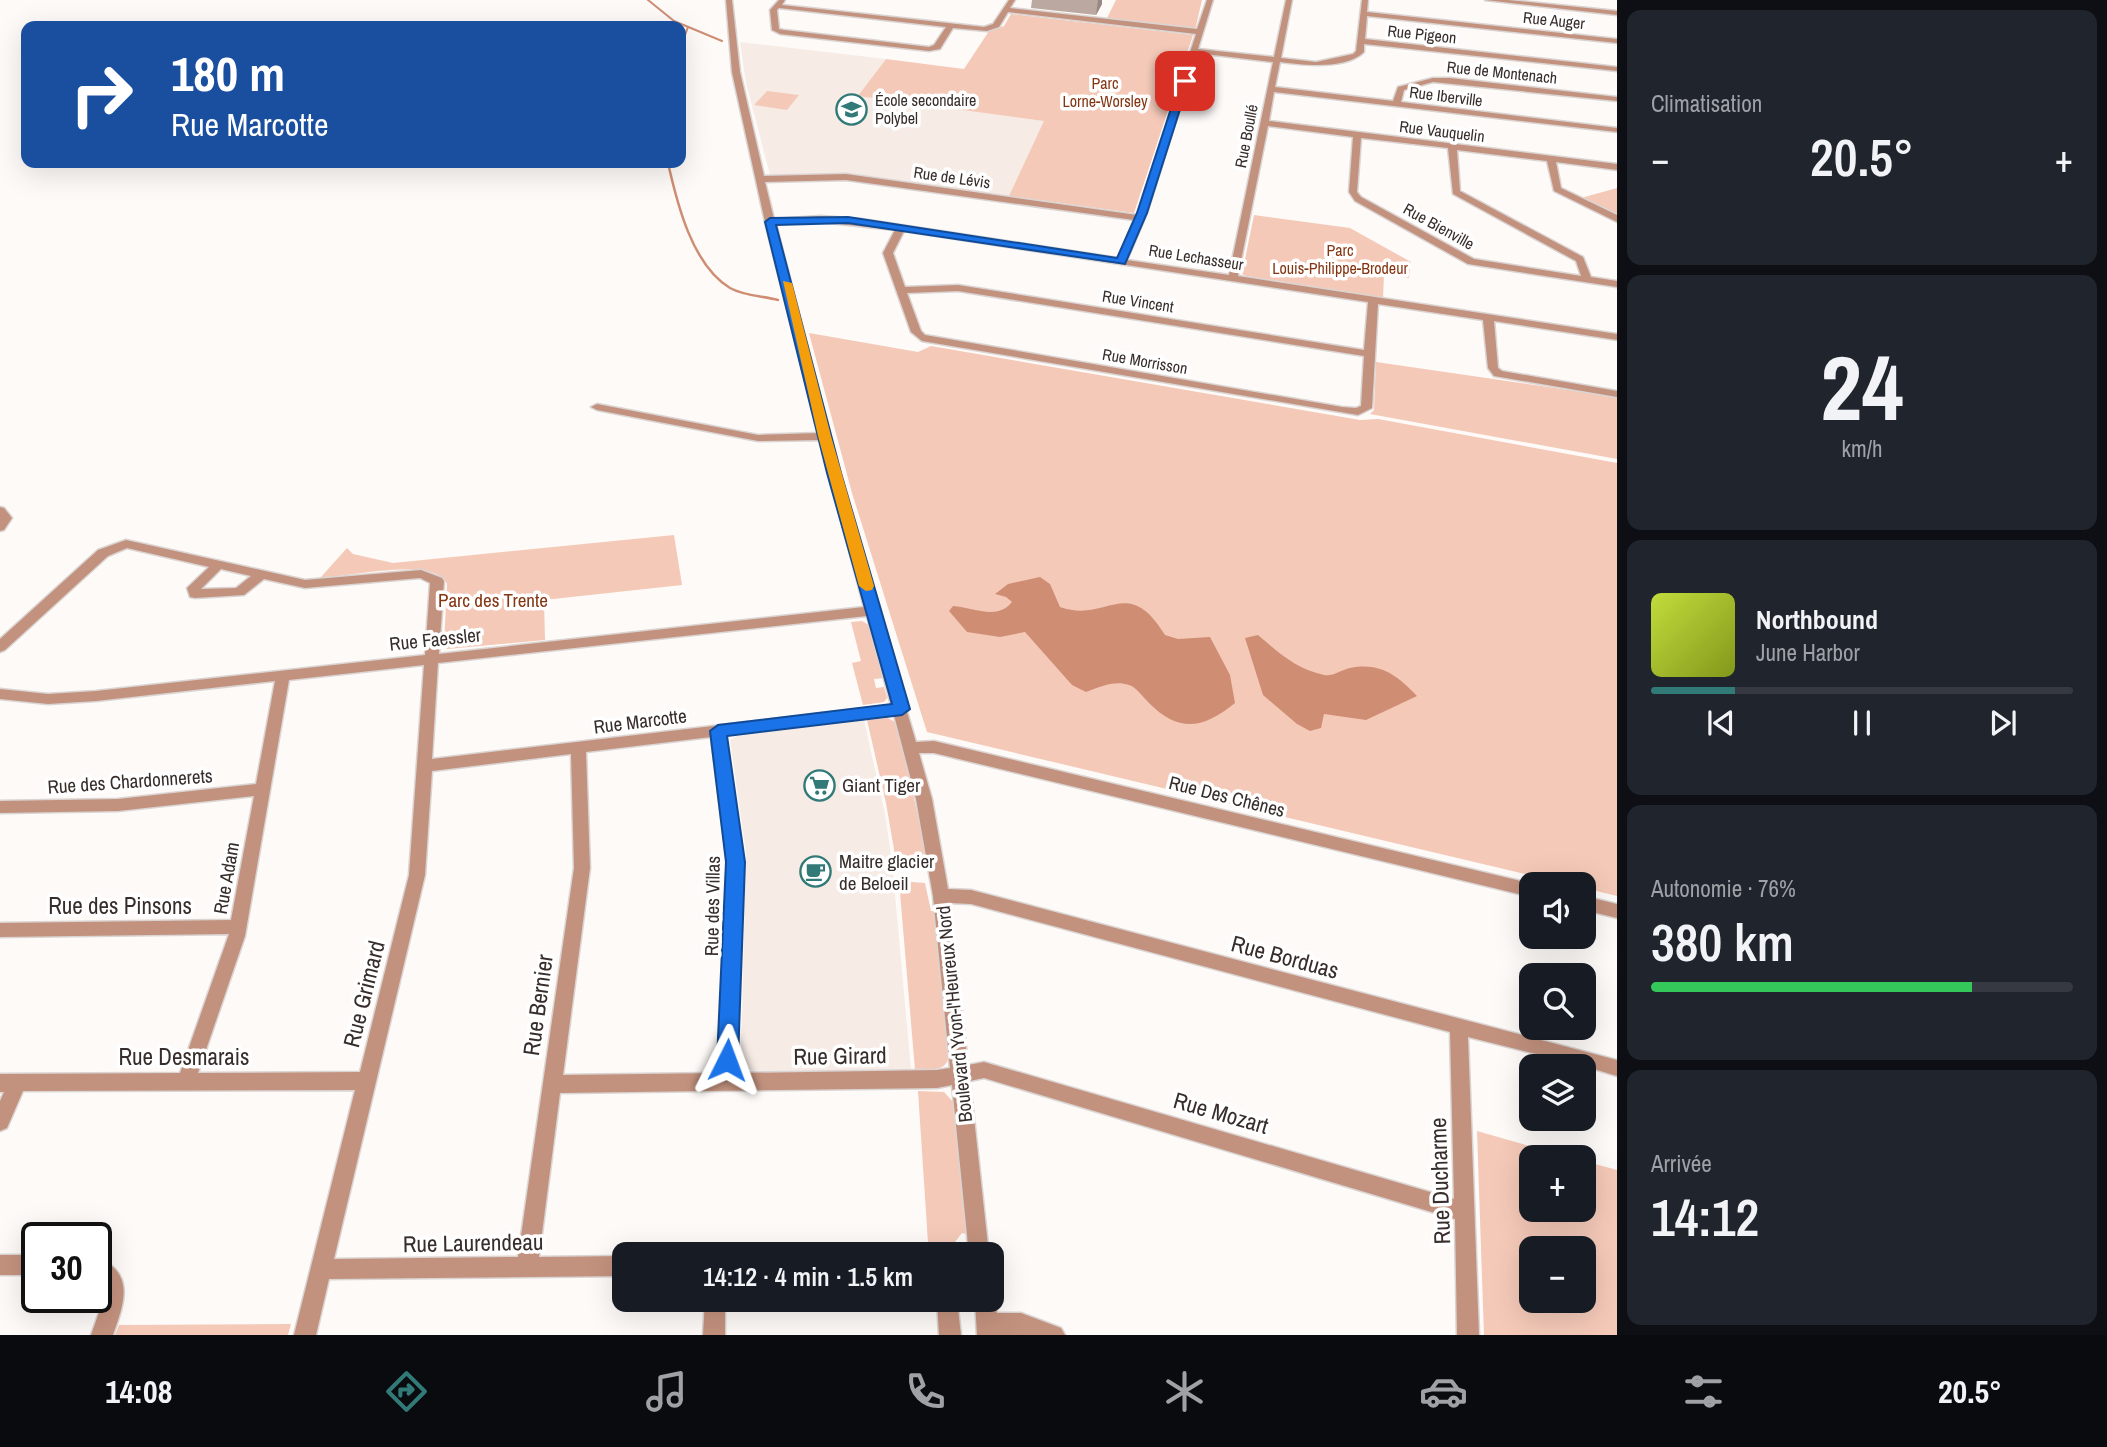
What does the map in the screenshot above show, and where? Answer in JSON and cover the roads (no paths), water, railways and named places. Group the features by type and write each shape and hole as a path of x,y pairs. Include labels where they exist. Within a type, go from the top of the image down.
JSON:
{"street":[{"name":"Boulevard Yvon-l'Heureux Nord","path":"729,0 736,72 770,222 824,436 912,748 941,896 978,1242"},
{"path":"951,25 936,47 908,47 780,32 776,30 774,12 780,3 989,28 997,24 1012,0"},
{"path":"1121,262 1195,51 1210,0"},
{"name":"Rue Boullé","path":"1233,279 1289,0"},
{"path":"1361,41 1365,0"},
{"path":"1488,0 1617,13"},
{"path":"1006,10 1201,32"},
{"name":"Rue Auger","path":"1364,14 1617,40"},
{"name":"Rue Pigeon","path":"1195,51 1325,63 1357,55 1361,41 1617,69"},
{"name":"Rue de Montenach","path":"1396,104 1401,89 1441,80 1617,99"},
{"name":"Rue Iberville","path":"1271,89 1617,131"},
{"name":"Rue Vauquelin","path":"1264,123 1617,167"},
{"name":"Rue Bienville","path":"1357,135 1353,192 1356,198 1471,262 1617,284"},
{"path":"1452,146 1456,192 1582,260 1587,280"},
{"path":"1551,159 1557,189 1617,219"},
{"name":"Rue de Lévis","path":"760,179 845,177 1138,218"},
{"name":"Rue Lechasseur","path":"770,222 829,219 901,228 1617,337"},
{"path":"901,228 888,251 901,290"},
{"name":"Rue Vincent","path":"901,290 958,288 1369,354"},
{"name":"Rue Morrisson","path":"901,290 916,332 922,338 1362,411 1367,407 1369,354"},
{"path":"1369,354 1373,300"},
{"path":"1488,317 1493,368 1496,372 1617,394"},
{"path":"597,407 758,438 824,436"},
{"path":"0,511 6,518 0,527"},
{"path":"0,647 103,553 117,546 137,544 261,575"},
{"path":"219,564 194,589 195,594 242,592 261,575"},
{"name":"Rue Grimard","path":"261,575 311,584 421,574 431,576 438,586 416,876 305,1335"},
{"name":"Rue Faessler","path":"0,694 34,698 78,698 873,611"},
{"name":"Rue Adam","path":"186,1082 239,927 283,676"},
{"name":"Rue Marcotte","path":"425,766 902,709"},
{"name":"Rue des Villas","path":"718,731 736,862 727,1083"},
{"name":"Rue Des Chênes","path":"912,748 934,747 1519,887"},
{"name":"Rue Bernier","path":"527,1268 582,868 578,748"},
{"name":"Rue des Chardonnerets","path":"0,807 118,805 263,789"},
{"name":"Rue Borduas","path":"941,896 971,897 1617,1068"},
{"path":"1596,906 1617,911"},
{"name":"Rue des Pinsons","path":"0,930 239,927"},
{"name":"Rue Ducharme","path":"1459,1026 1468,1335"},
{"name":"Rue Mozart","path":"961,1074 984,1070 1466,1212"},
{"name":"Rue Girard","path":"552,1084 937,1079 961,1074"},
{"name":"Rue Desmarais","path":"9,1083 368,1081"},
{"path":"0,1122 9,1083"},
{"path":"0,1265 21,1265"},
{"name":"Rue Laurendeau","path":"321,1269 612,1266"},
{"path":"112,1283 112,1306"},
{"path":"714,1335 715,1312"},
{"path":"948,1312 950,1335"},
{"path":"102,1335 110,1313"},
{"path":"988,1329 1021,1324 1054,1335"}],"waterway":[{"path":"648,0 674,21"},
{"path":"686,26 722,41"},
{"path":"686,32 688,27"},
{"path":"669,168 688,232 696,249 717,278 735,291 778,300"}],"place":[{"name":"École secondaire Polybel","path":"852,109"},
{"name":"Giant Tiger","path":"819,785"},
{"name":"Maitre glacier de Beloeil","path":"816,872"}],"park label":[{"name":"Parc Lorne-Worsley","path":"1105,92"},
{"name":"Parc Louis-Philippe-Brodeur","path":"1340,259"},
{"name":"Parc des Trente","path":"493,600"}]}
